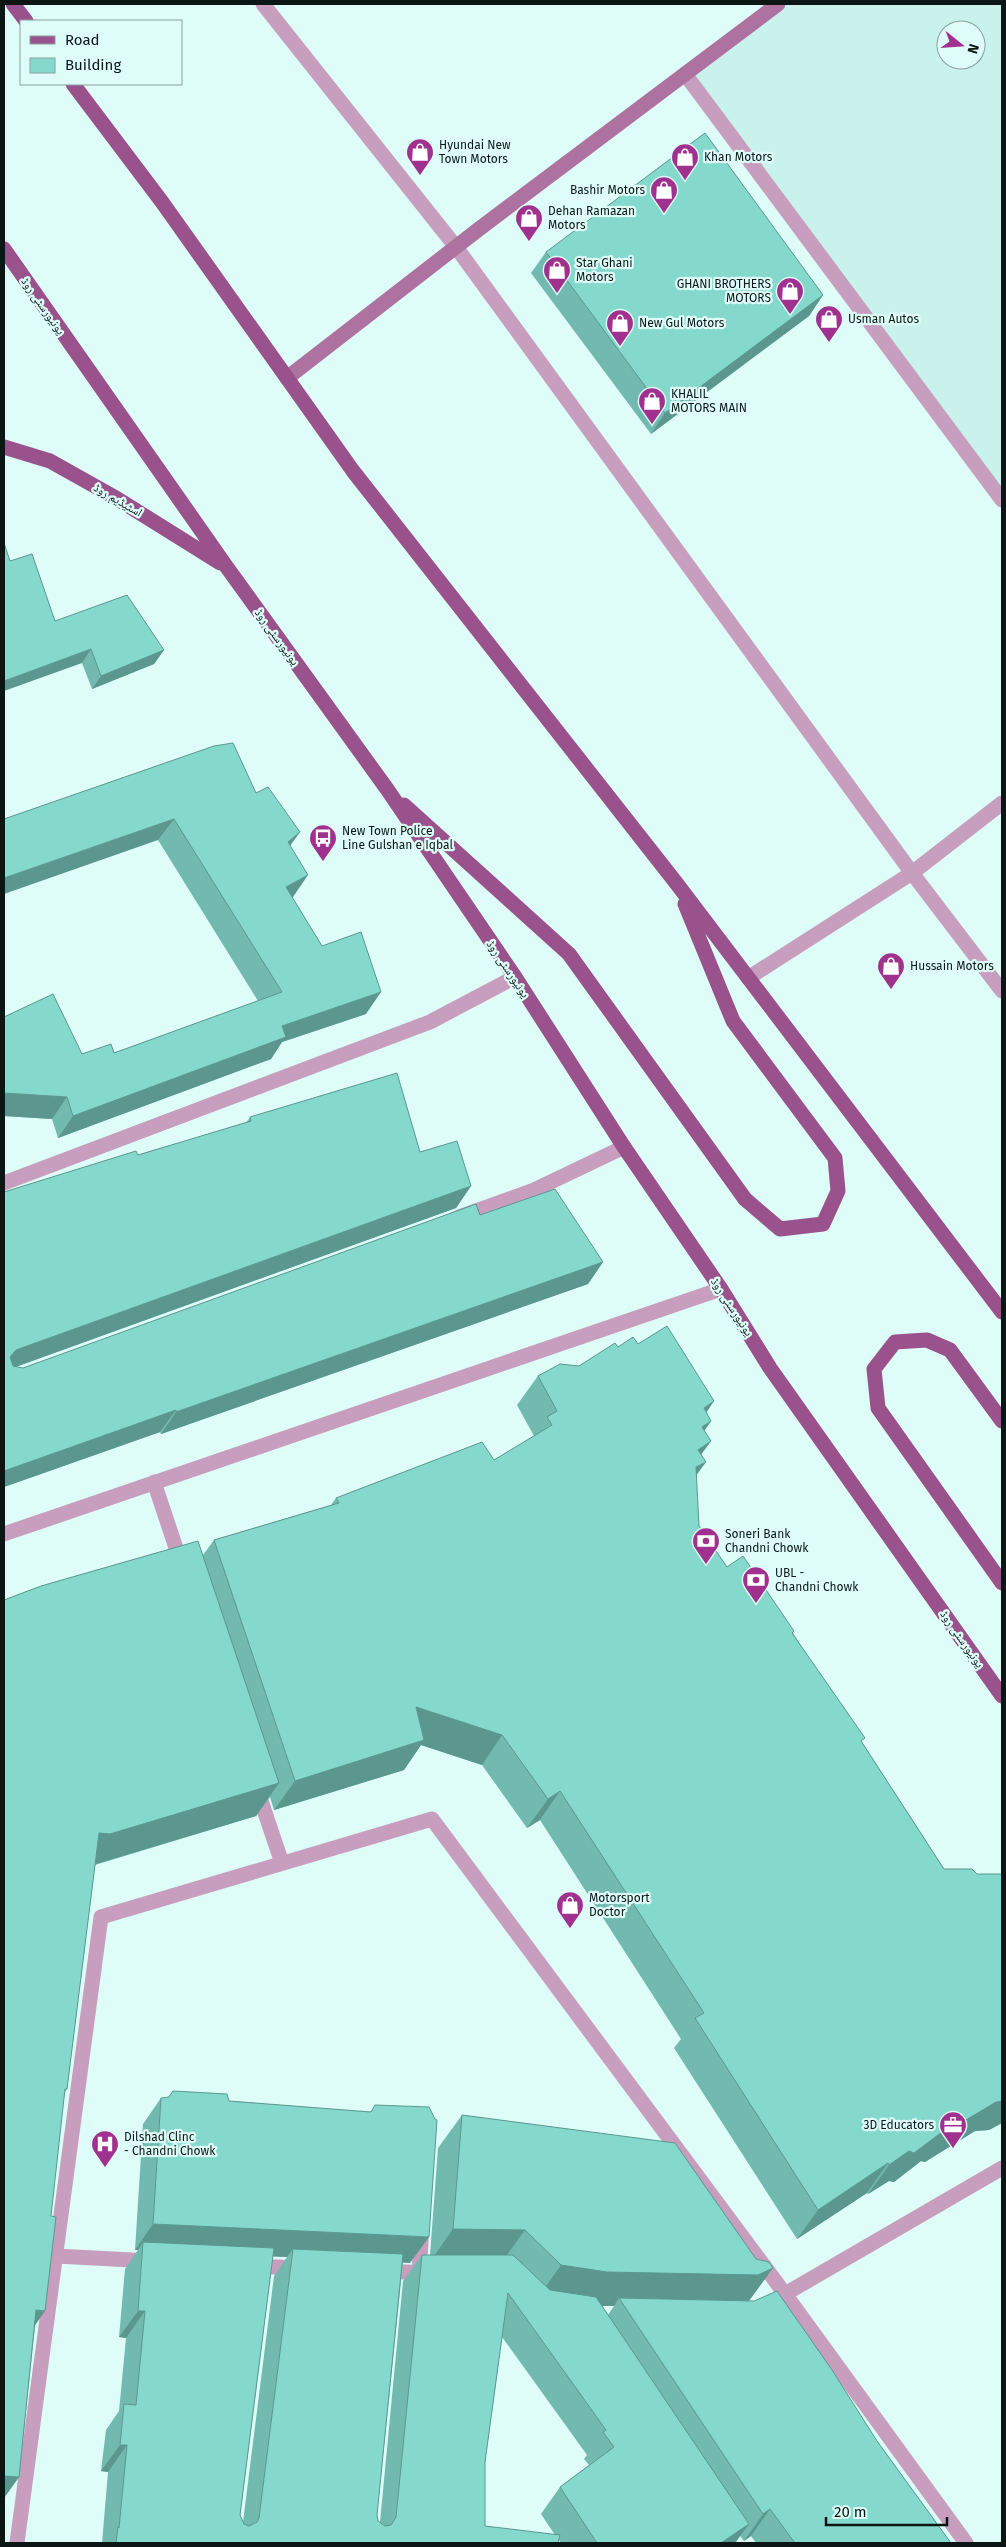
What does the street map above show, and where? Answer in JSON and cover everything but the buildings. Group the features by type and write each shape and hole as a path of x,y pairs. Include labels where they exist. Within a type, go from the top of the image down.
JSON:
{"main road":[{"path":"13,4 25,20"},
{"path":"74,85 162,202 354,471 677,884 1002,1312"},
{"name":"یونیورسٹی روڈ","path":"4,249 226,566 387,789 515,978 624,1147 721,1289 770,1368 1002,1696"},
{"name":"اسٹیڈیم روڈ","path":"4,447 50,462 116,498 226,566"},
{"path":"387,789 569,954 745,1199 780,1229 823,1224 838,1191 835,1158 733,1021 677,884"},
{"path":"1002,1421 950,1350 927,1340 895,1342 874,1369 878,1408 1002,1583"}],"street":[{"path":"263,4 456,247 912,873 1002,991"},
{"path":"288,378 456,247 778,4"},
{"path":"685,74 1002,500"},
{"path":"748,978 912,873 1002,803"},
{"path":"4,1183 430,1022 515,978"},
{"path":"441,1223 534,1190 624,1147"},
{"path":"4,1534 721,1289"},
{"path":"154,1482 188,1584"},
{"path":"251,1770 282,1864"},
{"path":"17,2543 101,1918 432,1819 786,2294 966,2543"},
{"path":"769,2302 786,2294 1002,2168"},
{"path":"419,2273 424,2214"},
{"path":"56,2256 170,2262"},
{"path":"237,2265 316,2269"},
{"path":"263,2286 266,2266"},
{"path":"365,2271 448,2272"},
{"path":"393,2291 395,2272"}],"shaded area":[{"path":"778,4 1002,4 1002,500 685,74"}],"place":[{"name":"Hyundai New Town Motors","path":"420,176"},
{"name":"Khan Motors","path":"685,181"},
{"name":"Bashir Motors","path":"664,214"},
{"name":"Dehan Ramazan Motors","path":"529,242"},
{"name":"Star Ghani Motors","path":"557,294"},
{"name":"GHANI BROTHERS MOTORS","path":"790,315"},
{"name":"Usman Autos","path":"829,343"},
{"name":"New Gul Motors","path":"620,347"},
{"name":"KHALIL MOTORS MAIN","path":"652,425"},
{"name":"New Town Police Line Gulshan e Iqbal","path":"323,862"},
{"name":"Hussain Motors","path":"891,990"},
{"name":"Soneri Bank Chandni Chowk","path":"706,1565"},
{"name":"UBL - Chandni Chowk","path":"756,1604"},
{"name":"Motorsport Doctor","path":"570,1929"},
{"name":"3D Educators","path":"953,2149"},
{"name":"Dilshad Clinc - Chandni Chowk","path":"105,2168"}]}
